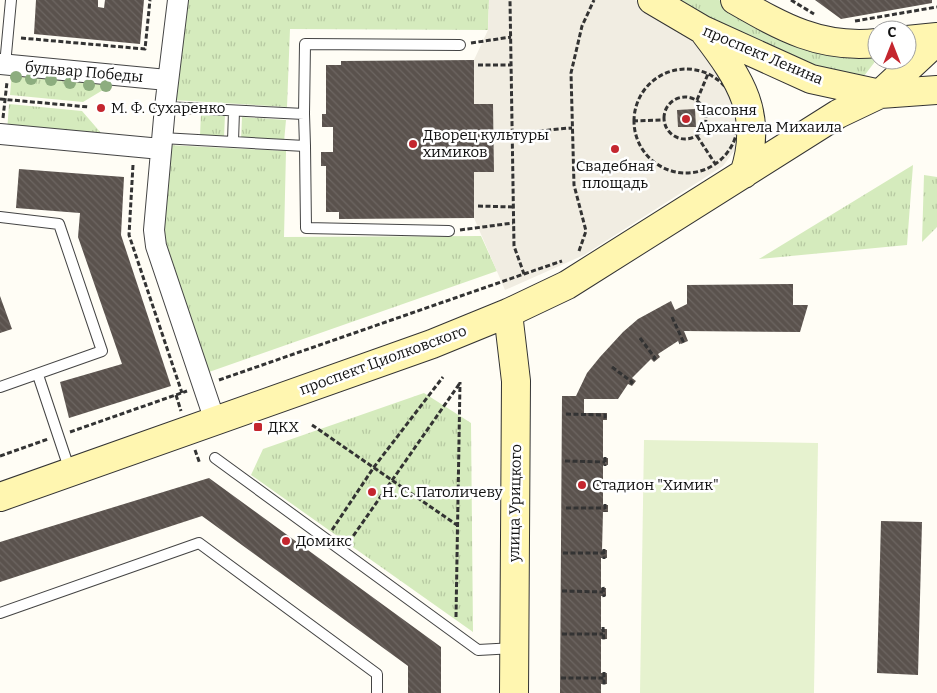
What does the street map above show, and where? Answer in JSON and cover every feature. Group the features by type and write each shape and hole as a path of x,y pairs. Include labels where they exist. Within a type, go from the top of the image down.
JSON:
{"main road":[{"name":"проспект Ленина","path":"652,0 703,30 812,79 880,94"},
{"path":"735,0 779,26 807,37 832,44 867,43"},
{"path":"703,30 733,70 747,100 752,130 751,154 744,174"},
{"path":"917,39 937,37"},
{"path":"880,94 937,41"},
{"path":"880,94 937,90"},
{"name":"проспект Циолковского","path":"0,497 432,344 508,314 567,285 838,114 880,94"},
{"name":"улица Урицкого","path":"508,314 516,381 514,693"}],"street":[{"path":"178,0 167,80 154,230 156,246 215,421"},
{"name":"бульвар Победы","path":"4,65 167,80"},
{"path":"0,137 161,143"}],"lane":[{"path":"4,65 11,0"},
{"path":"449,231 306,228 305,44 460,45"},
{"path":"165,107 304,114"},
{"path":"233,142 234,111"},
{"path":"161,143 233,142 305,146"},
{"path":"0,217 59,224 102,351 0,387"},
{"path":"38,375 70,472"},
{"path":"215,458 478,650 514,648"},
{"path":"0,613 199,543 377,674 377,693"}],"path":[{"path":"7,37 145,50 150,0"},
{"path":"510,0 514,246 524,274"},
{"path":"578,253 582,248 586,231 574,185 571,73 582,26 594,0"},
{"path":"791,0 816,14"},
{"path":"851,21 937,7"},
{"path":"460,45 510,37"},
{"path":"0,137 5,99 4,65"},
{"path":"478,65 511,65"},
{"path":"688,68 708,73 726,86 737,106 739,128 731,149 716,165 698,173 679,174 661,168 646,156 636,140 633,121 638,100 650,83 667,72 688,68"},
{"path":"697,100 708,73"},
{"path":"682,97 697,100 706,114 706,122 697,136 680,139 672,135 666,128 664,120 664,112 674,100 682,97"},
{"path":"0,99 89,107"},
{"path":"633,121 664,120"},
{"path":"494,136 512,136 550,128 572,128"},
{"path":"697,136 716,165"},
{"path":"125,164 134,165 129,235 182,393"},
{"path":"478,206 513,207"},
{"path":"449,231 513,222"},
{"path":"0,456 564,261"},
{"path":"672,317 684,341 679,343"},
{"path":"640,338 655,358"},
{"path":"652,361 660,355"},
{"path":"612,367 632,382"},
{"path":"326,538 374,468 443,377"},
{"path":"629,386 635,379"},
{"path":"343,551 460,382 456,633"},
{"path":"566,414 605,415 605,421"},
{"path":"312,424 457,525"},
{"path":"565,461 605,464 605,457"},
{"path":"566,508 605,508"},
{"path":"562,553 604,551 604,559"},
{"path":"603,587 604,597"},
{"path":"562,591 604,592"},
{"path":"603,627 604,641"},
{"path":"562,634 604,634"},
{"path":"604,672 604,686"},
{"path":"562,678 604,678"}],"green space":[{"path":"186,0 489,0 488,30 290,29 287,107 174,100"},
{"path":"678,0 719,0 765,26 867,52 867,70 869,70 864,76 834,72 812,66 756,44"},
{"path":"12,72 118,81 83,102 10,95"},
{"path":"9,104 82,111 108,141 7,132"},
{"path":"201,113 225,114 224,138 200,136"},
{"path":"242,117 286,120 284,142 241,140"},
{"path":"168,145 286,151 284,237 481,236 497,271 209,372 162,235"},
{"path":"913,165 907,245 759,259"},
{"path":"924,175 937,177 937,227 922,242"},
{"path":"424,393 471,423 473,632 251,475 263,449"},
{"path":"644,440 818,443 814,693 640,693"}],"shaded area":[{"name":"Свадебная площадь","path":"489,0 635,0 671,24 699,47 737,92 740,143 723,166 584,255 505,290 474,218 474,172 494,171 493,104 474,104 474,60 488,30"}],"building":[{"path":"36,0 98,0 98,7 104,8 105,0 144,0 140,44 34,34"},
{"path":"815,0 932,0 932,3 841,19"},
{"name":"Дворец культуры химиков","path":"474,60 474,104 493,104 494,172 474,172 474,218 339,219 339,212 326,212 326,166 321,166 321,152 333,152 333,127 322,127 322,114 326,114 326,65 341,65 341,61"},
{"name":"Часовня Архангела Михаила","path":"695,109 696,127 678,127 677,110"},
{"path":"19,169 124,177 121,235 171,386 69,418 60,382 122,364 78,237 80,213 16,208"},
{"name":"Стадион \"Химик\"","path":"793,284 793,305 808,305 800,332 684,331 688,341 681,344 678,341 658,354 660,357 654,362 651,359 632,378 636,381 632,386 628,384 618,399 584,399 584,413 607,413 607,420 603,420 603,458 608,458 608,465 603,465 603,505 608,505 608,512 603,512 602,550 607,550 607,558 601,558 601,588 606,588 606,596 601,596 601,629 607,629 607,639 601,639 601,673 607,673 607,684 601,684 601,693 560,693 562,396 576,396 587,373 623,332 638,319 671,301 675,310 687,304 687,285"},
{"path":"0,296 12,329 0,333"},
{"path":"209,478 441,647 441,693 408,693 408,666 202,516 0,582 0,542"},
{"path":"881,521 922,522 918,675 877,673"}],"place":[{"name":"М. Ф. Сухаренко","path":"101,108"},
{"name":"Часовня Архангела Михаила","path":"686,119"},
{"name":"Дворец культуры химиков","path":"413,144"},
{"name":"Свадебная площадь","path":"615,149"},
{"name":"ДКХ","path":"258,427"},
{"name":"Стадион \"Химик\"","path":"582,485"},
{"name":"Н. С. Патоличеву","path":"372,492"},
{"name":"Домикс","path":"286,541"}]}
